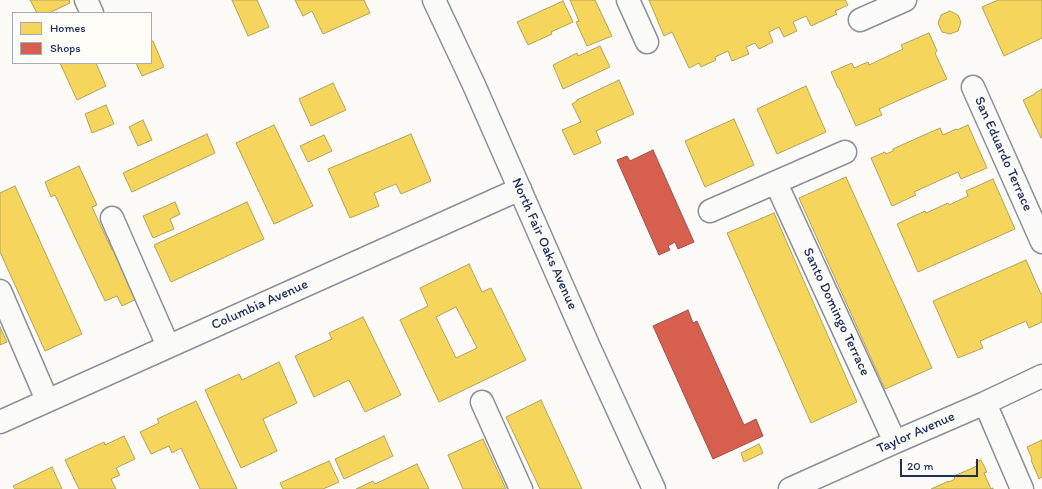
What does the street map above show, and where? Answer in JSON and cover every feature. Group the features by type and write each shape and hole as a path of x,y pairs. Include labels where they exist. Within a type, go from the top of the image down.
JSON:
{"street":[{"path":"86,0 92,12"},
{"name":"North Fair Oaks Avenue","path":"434,0 654,489"},
{"path":"628,0 647,42"},
{"path":"860,20 905,0"},
{"name":"San Eduardo Terrace","path":"973,88 1042,242"},
{"path":"710,211 845,152"},
{"name":"Santo Domingo Terrace","path":"776,183 895,442"},
{"name":"Columbia Avenue","path":"0,422 520,189"},
{"path":"112,218 168,346"},
{"path":"0,291 47,400"},
{"name":"Taylor Avenue","path":"790,489 985,403 1042,376"},
{"path":"482,402 521,489"},
{"path":"985,403 1022,489"}],"building: Homes":[{"path":"30,0 69,0 70,3 51,12 36,12"},
{"path":"232,0 257,0 269,27 248,36"},
{"path":"295,0 364,0 370,13 323,34 312,11 303,16"},
{"path":"570,0 595,0 612,36 587,46 576,22 579,21"},
{"path":"649,0 845,0 848,5 835,11 837,14 811,26 806,16 793,22 797,31 784,37 779,27 769,32 773,42 759,49 755,43 746,47 749,54 732,61 728,51 715,57 716,60 701,67 699,63 689,68 672,32 664,36"},
{"path":"998,0 1042,0 1042,38 1004,56 982,7"},
{"path":"563,1 573,22 528,45 517,22"},
{"path":"950,11 958,15 961,22 958,31 950,34 942,32 938,23 941,15"},
{"path":"929,33 937,51 935,53 947,79 879,109 882,115 856,126 831,72 852,63 854,68 868,62 869,65 903,49 901,45"},
{"path":"153,41 164,67 142,76 136,64 152,64"},
{"path":"600,46 610,67 563,89 553,65 577,53 578,56"},
{"path":"60,64 96,64 106,86 77,100"},
{"path":"619,80 634,114 596,131 601,143 574,155 562,130 581,122 572,104 577,100"},
{"path":"333,83 346,110 311,126 299,99"},
{"path":"806,86 826,132 777,154 757,109"},
{"path":"1042,89 1042,138 1041,138 1023,100"},
{"path":"106,105 114,124 92,133 85,114"},
{"path":"734,119 754,165 705,187 685,141"},
{"path":"143,120 152,140 138,146 129,127"},
{"path":"274,125 313,206 274,224 236,143"},
{"path":"968,125 987,168 961,179 958,172 914,192 916,195 892,206 871,158 885,152 886,154 893,151 893,149 940,128 943,135"},
{"path":"207,134 215,153 132,192 123,173"},
{"path":"411,134 431,181 401,194 396,184 374,193 379,206 350,218 328,169"},
{"path":"324,135 332,151 308,162 300,146"},
{"path":"79,166 97,205 92,207 112,250 119,247 143,296 122,306 117,296 105,301 55,195 51,197 45,182"},
{"path":"846,177 932,368 885,389 799,198"},
{"path":"993,179 1015,229 918,272 897,224 925,211 926,213 948,203 949,205 968,196 966,191"},
{"path":"15,186 82,334 45,351 0,252 0,193"},
{"path":"175,202 180,214 170,219 174,229 153,238 143,216"},
{"path":"247,202 264,239 171,282 154,245"},
{"path":"774,213 857,402 811,423 727,233"},
{"path":"1026,260 1042,294 1042,322 1029,328 1026,321 980,341 983,348 958,358 933,301"},
{"path":"469,264 482,292 491,288 526,360 439,402 400,320 428,306 420,288","holes":["456,307 477,348 456,358 436,317"]},
{"path":"363,317 401,395 365,412 349,380 314,397 295,356 332,339 329,333"},
{"path":"0,327 7,342 0,345"},
{"path":"279,362 297,403 263,419 277,451 241,468 205,390 239,374 242,380"},
{"path":"541,400 582,489 540,489 506,417"},
{"path":"196,401 237,489 200,489 181,448 172,453 169,446 151,454 140,432 159,423 157,419"},
{"path":"124,436 135,459 116,468 120,475 111,479 116,489 79,489 65,460 104,442 105,445"},
{"path":"384,436 393,456 344,479 335,459"},
{"path":"483,439 506,489 463,489 448,455"},
{"path":"1042,440 1042,477 1039,479 1027,447"},
{"path":"759,444 763,453 744,462 741,453"},
{"path":"981,460 987,472 984,473 991,489 931,489 955,479 954,476 977,466 976,462"},
{"path":"329,461 339,482 323,489 283,489 280,483"},
{"path":"417,464 429,489 356,489 373,481 375,484"},
{"path":"52,467 62,489 15,489 13,486"}],"building: Shops":[{"path":"653,150 694,242 678,249 675,242 668,246 670,250 659,255 617,160 627,156 630,161"},
{"path":"688,310 693,323 697,321 744,425 756,419 763,436 713,459 653,326"}]}
